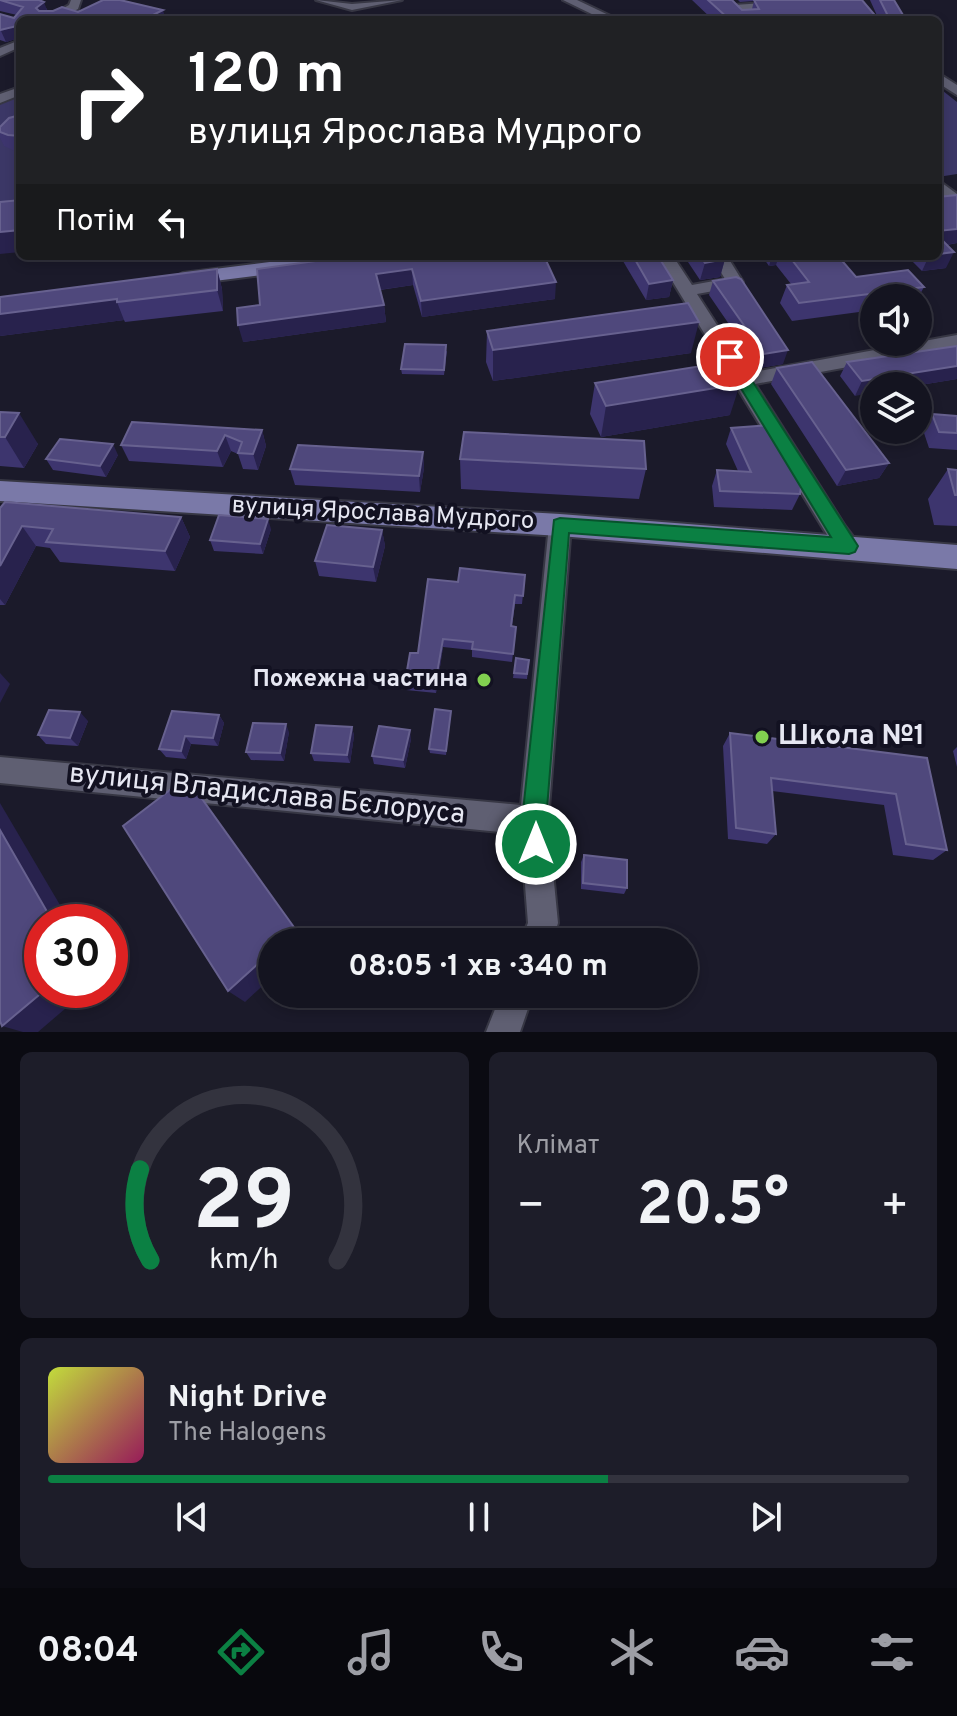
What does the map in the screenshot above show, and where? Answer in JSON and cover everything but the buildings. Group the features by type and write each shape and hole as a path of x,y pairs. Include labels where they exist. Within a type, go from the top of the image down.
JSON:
{"main road":[{"path":"168,281 334,260"},
{"name":"вулиця Ярослава Мудрого","path":"0,491 560,525 957,557"}],"street":[{"path":"57,16 74,7 76,0"},
{"path":"321,0 344,7 397,0"},
{"path":"568,0 605,16"},
{"path":"593,0 608,16"},
{"path":"730,4 789,4"},
{"path":"942,188 957,202"},
{"path":"668,260 837,532 849,546"},
{"path":"687,291 735,282 721,260"},
{"path":"744,380 957,341"},
{"path":"541,928 534,821 560,525"},
{"name":"вулиця Владислава Бєлоруса","path":"0,770 534,821"},
{"path":"503,1032 512,1008"}],"shaded area":[{"path":"942,90 957,102 957,174 942,176"},
{"path":"16,98 16,206 0,208 0,104"}],"place":[{"name":"Пожежна частина","path":"484,680"},
{"name":"Школа №1","path":"762,737"}],"route":[{"path":"536,844 534,821 560,525 849,546 837,532 730,357"}]}
